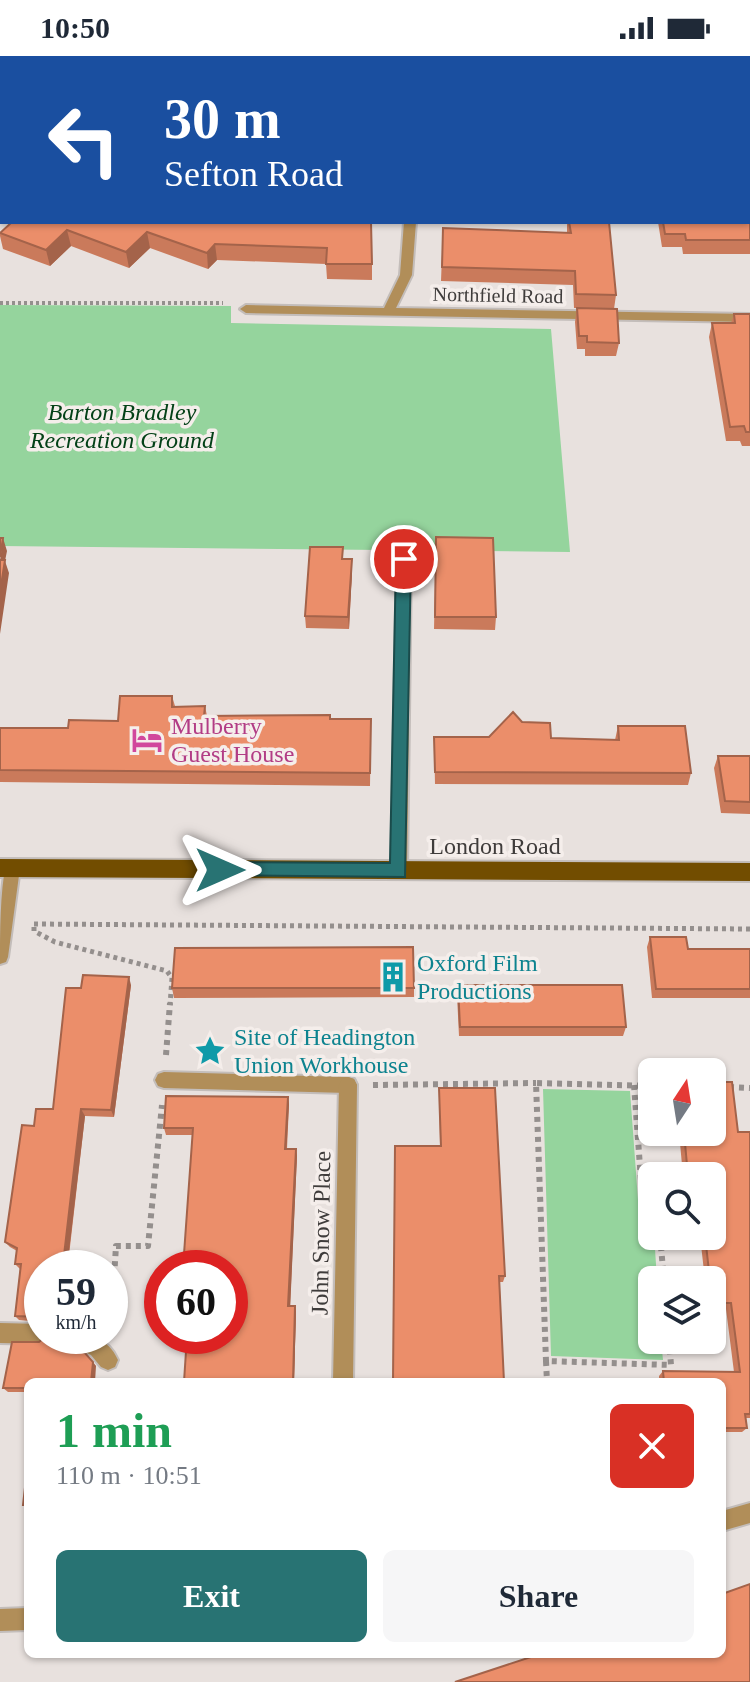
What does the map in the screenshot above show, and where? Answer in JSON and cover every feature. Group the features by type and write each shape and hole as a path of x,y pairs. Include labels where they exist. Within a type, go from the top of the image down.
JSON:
{"main road":[{"name":"London Road","path":"6,868 750,872"}],"street":[{"path":"387,313 406,275 410,224"},
{"name":"Northfield Road","path":"246,309 750,318"},
{"path":"399,871 404,559"},
{"path":"0,957 6,868"},
{"path":"164,1080 348,1085"},
{"name":"John Snow Place","path":"343,1378 348,1085"},
{"path":"0,1333 24,1334"},
{"path":"103,1354 108,1360"},
{"path":"726,1520 750,1513"},
{"path":"0,1620 24,1619"}],"path":[{"path":"0,303 231,303 246,309"},
{"path":"36,910 34,931 55,942 167,971 172,978 148,1246 116,1246 116,1250"},
{"path":"34,924 750,929"},
{"path":"536,1083 547,1378"},
{"path":"348,1085 638,1085"},
{"path":"634,1085 640,1162"},
{"path":"726,1087 750,1088"},
{"path":"546,1361 671,1365 670,1354"}],"green space":[{"name":"Barton Bradley Recreation Ground","path":"0,305 231,306 231,323 551,329 570,552 0,546"},
{"path":"543,1089 630,1091 638,1200 638,1250 655,1250 656,1266 638,1266 638,1354 662,1354 663,1360 551,1356"}],"building":[{"path":"10,224 371,224 372,264 326,264 327,248 215,244 207,253 147,232 126,252 67,230 46,250 0,233"},
{"path":"569,224 609,224 616,295 576,294 575,271 442,267 443,228 571,233"},
{"path":"663,224 750,224 750,240 686,240 685,234 665,234"},
{"path":"577,308 617,309 619,343 587,342 587,336 579,336"},
{"path":"734,314 750,314 750,432 746,432 744,426 730,427 712,323 735,323"},
{"path":"436,537 493,538 496,617 435,617"},
{"path":"310,547 343,547 342,559 352,559 348,617 305,616"},
{"path":"0,560 5,560 0,592"},
{"path":"120,696 172,696 172,707 205,706 204,716 330,715 330,719 371,719 370,773 0,770 0,728 68,728 69,720 118,721"},
{"path":"513,712 522,722 550,723 551,738 619,740 618,726 685,726 691,773 435,772 434,737 489,737"},
{"path":"718,756 750,756 750,802 725,801"},
{"path":"650,937 686,937 688,949 750,949 750,989 656,989"},
{"path":"413,947 414,988 172,988 175,948"},
{"path":"83,975 129,977 111,1110 81,1109 65,1250 24,1250 24,1316 15,1316 21,1264 15,1264 17,1248 5,1242 22,1125 34,1126 36,1109 53,1109 66,988 81,988"},
{"path":"458,985 622,985 626,1027 460,1027"},
{"path":"726,1082 732,1082 738,1132 750,1132 750,1414 745,1414 747,1428 726,1428 726,1378 664,1378 663,1371 740,1372 731,1303 726,1303 726,1266 708,1266 707,1250 726,1250 726,1162 687,1162 685,1146 726,1146"},
{"path":"439,1088 495,1088 505,1276 499,1276 504,1378 393,1378 395,1146 441,1146"},
{"path":"166,1096 288,1097 285,1149 296,1149 288,1306 295,1306 293,1378 184,1378 186,1354 248,1354 248,1250 184,1250 193,1128 164,1128"},
{"path":"12,1342 24,1342 24,1354 86,1354 93,1362 91,1378 24,1378 24,1388 3,1388"},
{"path":"750,1584 750,1682 455,1682 528,1658 726,1658 726,1593"}],"place":[{"name":"Mulberry Guest House","path":"147,740"},
{"name":"Oxford Film Productions","path":"393,977"},
{"name":"Site of Headington Union Workhouse","path":"210,1051"}],"route":[{"path":"220,870 399,871 404,559"}]}
